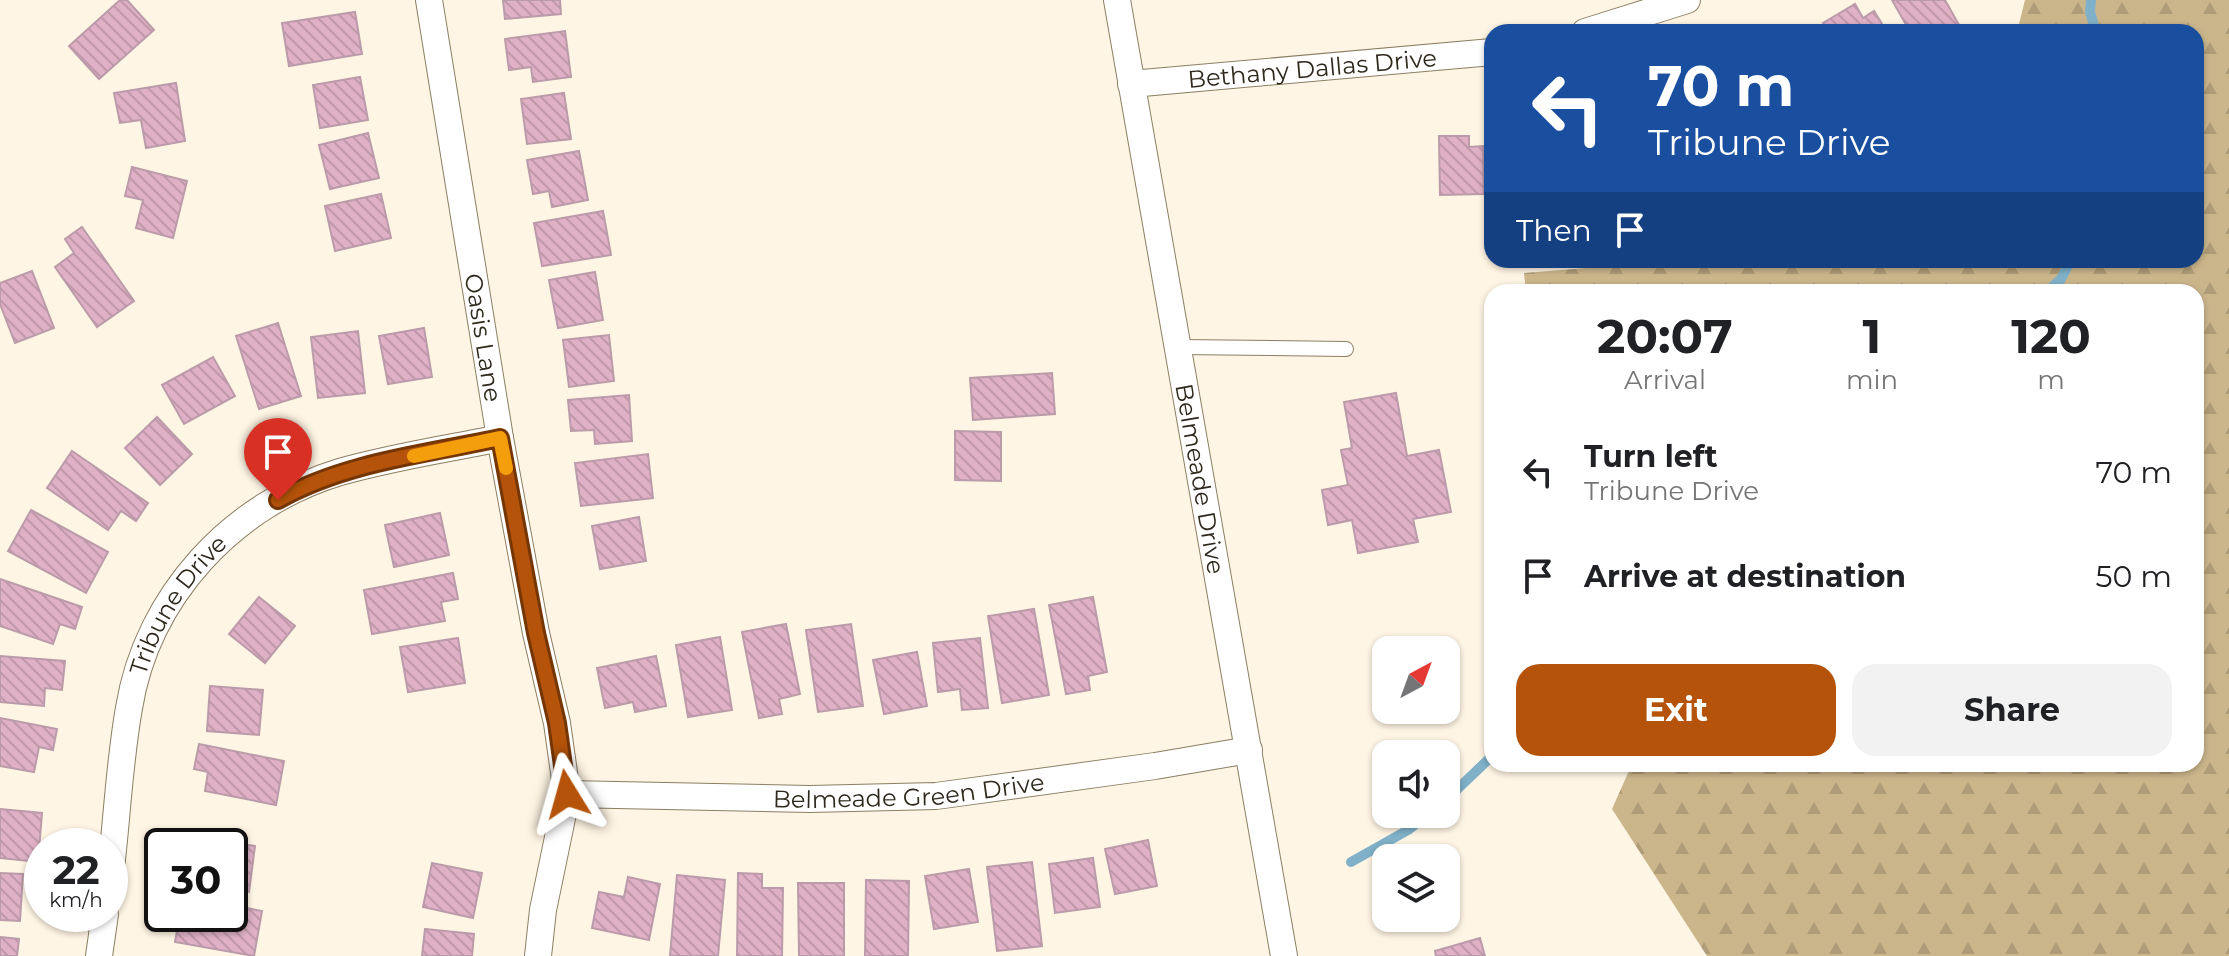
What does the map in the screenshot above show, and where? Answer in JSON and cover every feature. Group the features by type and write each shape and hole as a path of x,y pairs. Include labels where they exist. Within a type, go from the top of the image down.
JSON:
{"street":[{"name":"Oasis Lane","path":"429,0 500,438 536,633 557,723 567,794 543,910 538,956"},
{"name":"Belmeade Drive","path":"1117,0 1284,956"},
{"path":"1610,24 1687,0"},
{"name":"Bethany Dallas Drive","path":"1131,84 1484,53"},
{"name":"Tribune Drive","path":"115,828 129,707 146,643 181,582 214,545 254,513 302,486 340,472 500,438"},
{"name":"Belmeade Green Drive","path":"567,794 810,799 936,796 1249,750"},
{"path":"99,956 102,932"}],"lane":[{"path":"1178,347 1346,349"}],"green space":[{"path":"2025,0 2229,0 2229,956 1707,956 1612,809 1628,772 2204,772 2204,284 1525,284 1524,273 1586,268 2204,268 2204,24 2019,24"}],"building":[{"path":"120,0 127,0 154,30 99,79 69,46"},
{"path":"503,0 560,0 561,14 505,19"},
{"path":"1892,0 1945,0 1958,24 1906,24"},
{"path":"1855,4 1863,18 1874,11 1882,24 1824,24"},
{"path":"355,12 362,54 289,66 282,23"},
{"path":"565,31 571,77 533,82 531,67 509,70 505,39"},
{"path":"360,77 368,120 320,128 313,85"},
{"path":"176,83 185,141 146,148 141,120 120,123 114,93"},
{"path":"564,93 571,139 527,144 521,99"},
{"path":"368,133 379,178 330,189 319,145"},
{"path":"1439,136 1469,136 1469,147 1483,146 1484,194 1440,195"},
{"path":"579,151 588,200 552,207 549,191 533,194 527,160"},
{"path":"132,167 187,181 173,238 136,228 143,200 125,196"},
{"path":"381,194 391,238 335,251 325,206"},
{"path":"603,211 611,255 542,266 534,223"},
{"path":"82,227 134,301 97,327 55,267 74,253 65,239"},
{"path":"32,271 54,328 15,343 0,304 0,283"},
{"path":"595,272 603,320 558,328 549,280"},
{"path":"278,323 301,396 259,409 236,336"},
{"path":"424,328 432,377 388,384 379,336"},
{"path":"358,331 365,393 318,398 311,337"},
{"path":"609,335 614,381 569,387 563,340"},
{"path":"213,357 235,396 184,424 162,385"},
{"path":"1052,373 1055,414 973,420 970,378"},
{"path":"1396,393 1407,456 1439,450 1451,512 1413,519 1418,542 1358,553 1352,520 1328,525 1322,490 1348,485 1341,450 1352,448 1344,402"},
{"path":"629,395 632,441 595,444 594,430 571,431 568,400"},
{"path":"157,417 192,454 160,485 125,448"},
{"path":"955,431 1001,432 1001,481 955,480"},
{"path":"72,451 148,503 136,521 121,511 108,530 47,488"},
{"path":"648,454 653,498 581,506 575,463"},
{"path":"31,510 108,552 86,593 8,551"},
{"path":"440,513 449,555 394,567 385,525"},
{"path":"639,517 646,561 600,569 592,526"},
{"path":"453,573 458,599 441,602 445,621 372,634 364,590"},
{"path":"0,579 82,607 75,629 60,624 53,644 0,626"},
{"path":"259,597 295,626 265,663 229,634"},
{"path":"1093,597 1107,672 1088,676 1090,690 1066,694 1049,605"},
{"path":"1034,609 1049,695 1002,703 988,616"},
{"path":"786,624 800,694 779,699 782,714 759,718 742,632"},
{"path":"851,624 863,706 818,712 806,630"},
{"path":"720,637 732,710 688,717 676,645"},
{"path":"458,638 465,683 408,692 400,647"},
{"path":"980,638 988,708 962,710 960,689 938,692 933,643"},
{"path":"917,652 927,706 884,714 873,660"},
{"path":"0,656 65,661 62,690 45,688 44,706 0,702"},
{"path":"656,656 666,706 635,712 633,702 605,708 597,668"},
{"path":"210,686 263,690 259,735 207,731"},
{"path":"0,718 57,729 53,750 39,747 34,772 0,766"},
{"path":"199,744 284,761 276,805 205,791 208,772 194,769"},
{"path":"0,809 42,813 41,828 24,828 24,861 0,858"},
{"path":"1148,840 1157,886 1115,894 1105,849"},
{"path":"248,845 255,846 248,892"},
{"path":"1093,858 1100,907 1055,913 1049,864"},
{"path":"1032,862 1042,946 997,951 987,867"},
{"path":"432,863 482,873 473,918 423,907"},
{"path":"969,869 978,922 934,929 925,876"},
{"path":"0,873 23,874 20,921 0,920"},
{"path":"738,873 762,874 762,888 783,888 782,956 737,956"},
{"path":"677,875 725,880 718,956 670,956"},
{"path":"628,877 660,884 649,940 592,928 599,892 624,897"},
{"path":"866,880 909,881 908,956 865,956"},
{"path":"798,883 844,883 844,956 799,956"},
{"path":"248,908 262,911 254,956 175,942 177,932 248,932"},
{"path":"425,929 474,934 472,956 422,956"},
{"path":"0,937 19,939 17,956 0,956"},
{"path":"1480,938 1485,956 1436,956 1435,951"}],"waterway":[{"path":"2091,0 2094,24"},
{"path":"2056,284 2067,268"},
{"path":"1460,787 1484,764"},
{"path":"1351,862 1410,828"}],"slow traffic":[{"path":"414,456 500,438 506,468"}],"route":[{"path":"278,500 302,486 340,472 500,438 536,633 557,723 567,794"}]}
